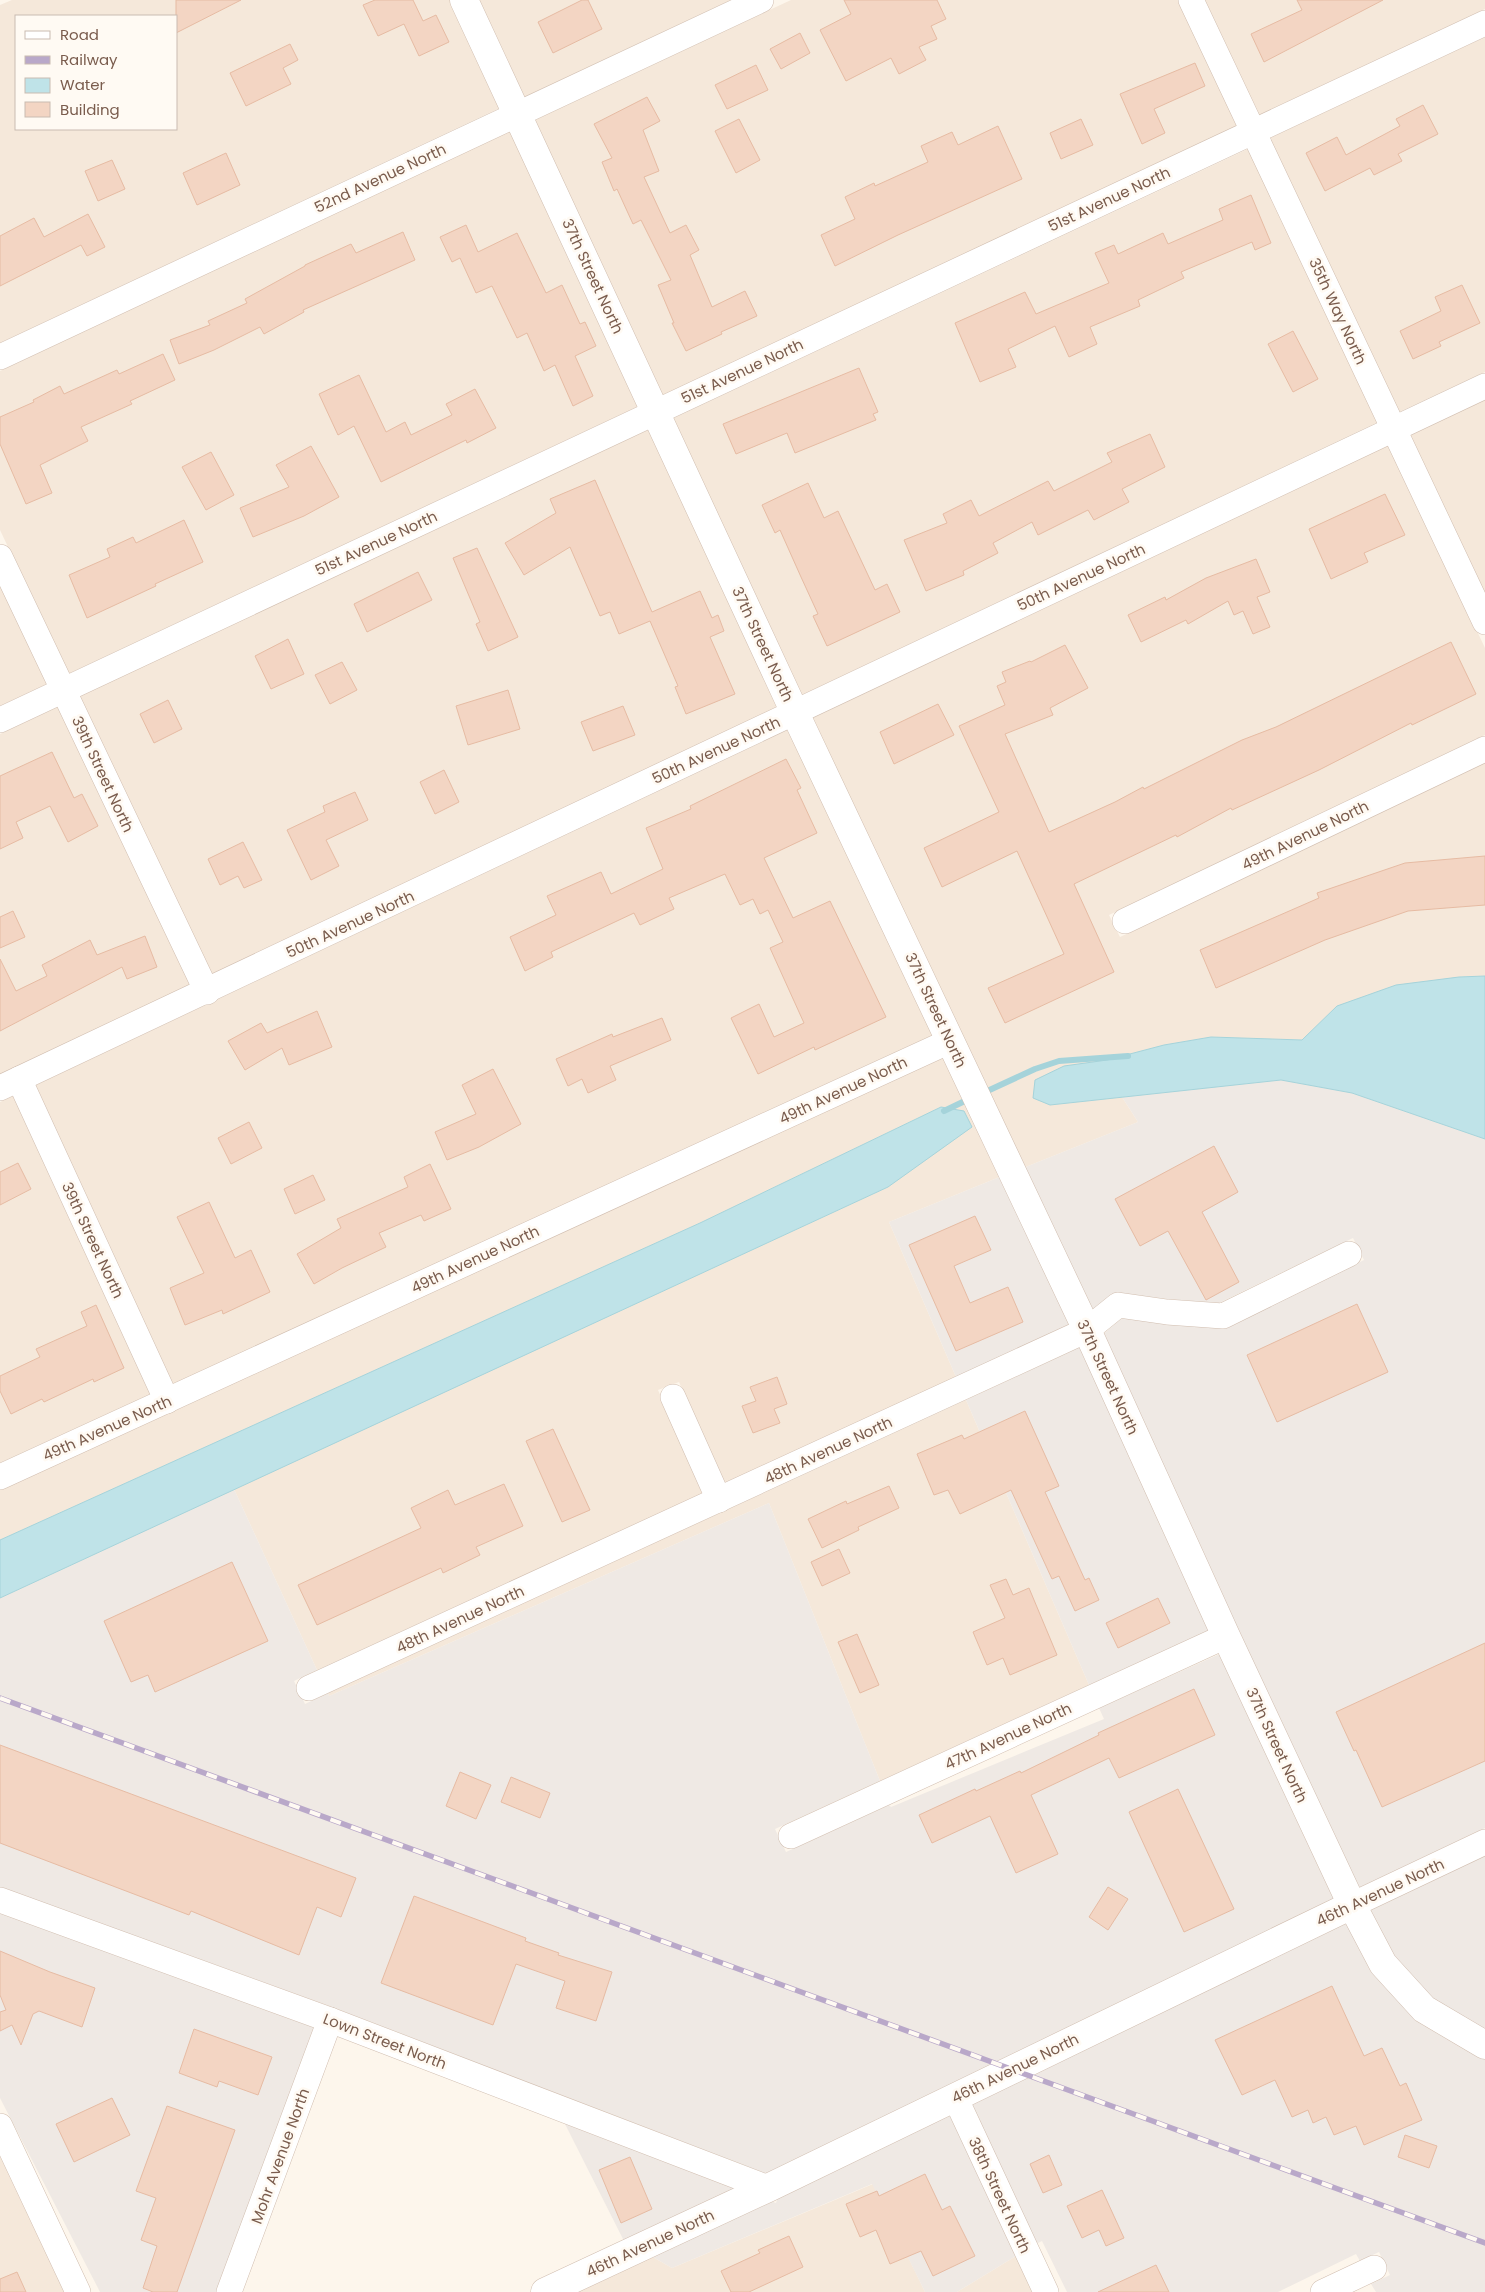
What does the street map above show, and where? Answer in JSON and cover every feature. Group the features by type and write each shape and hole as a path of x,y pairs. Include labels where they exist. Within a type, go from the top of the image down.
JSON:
{"street":[{"name":"37th Street North","path":"464,0 795,712 1087,1330 1226,1636 1352,1905 1382,1964 1424,2009 1485,2045"},
{"name":"52nd Avenue North","path":"0,357 761,0"},
{"name":"35th Way North","path":"1191,0 1485,622"},
{"name":"51st Avenue North","path":"0,720 1485,23"},
{"name":"50th Avenue North","path":"10,1084 1485,386"},
{"name":"39th Street North","path":"0,557 206,992"},
{"name":"49th Avenue North","path":"1125,921 1485,749"},
{"name":"49th Avenue North","path":"0,1476 955,1050"},
{"name":"39th Street North","path":"10,1084 167,1401"},
{"name":"48th Avenue North","path":"309,1688 1087,1330 1118,1305 1167,1312 1222,1316 1349,1254"},
{"path":"673,1397 719,1500"},
{"name":"47th Avenue North","path":"790,1836 1226,1636"},
{"name":"46th Avenue North","path":"555,2290 1485,1842"},
{"name":"Lown Street North","path":"0,1900 330,2020 768,2188"},
{"name":"Mohr Avenue North","path":"229,2292 330,2020"},
{"name":"38th Street North","path":"955,2097 1046,2292"},
{"path":"0,2126 78,2292"},
{"path":"1324,2292 1374,2268"}],"shaded area":[{"path":"12,0 452,0 502,107 0,343 0,5"},
{"path":"477,0 731,0 522,98"},
{"path":"791,0 1179,0 1239,125 661,396 533,121"},
{"path":"1204,0 1485,0 1485,9 1259,115"},
{"path":"1485,37 1485,372 1399,412 1270,138"},
{"path":"512,130 641,405 68,674 0,530 0,371"},
{"path":"1250,148 1378,422 800,696 672,419"},
{"path":"1485,400 1485,595 1410,435"},
{"path":"652,428 780,706 211,975 78,697"},
{"path":"1389,445 1485,648 1485,735 1109,915 1120,937 1485,763 1485,976 1459,977 1337,1006 1303,1040 1211,1037 1164,1045 1107,1060 1050,1105 1122,1097 1138,1122 1023,1168 811,719"},
{"path":"0,583 47,684 0,706"},
{"path":"58,707 191,985 0,1075 0,734"},
{"path":"790,729 935,1034 172,1385 34,1086"},
{"path":"945,1057 1002,1176 889,1222 956,1377 724,1484 679,1382 658,1390 703,1494 317,1670 234,1489 888,1187 941,1107 700,1223 0,1540 0,1490"},
{"path":"1281,1080 1352,1093 1485,1139 1485,1828 1357,1889 1102,1335 1122,1318 1228,1327 1364,1260 1353,1238 1219,1303 1119,1293 1111,1295 1091,1311 1023,1168 1138,1122 1122,1097"},
{"path":"14,1096 151,1394 0,1463 0,1102"},
{"path":"1002,1176 1072,1323 956,1377 889,1222"},
{"path":"1082,1346 1211,1630 1089,1685 966,1400"},
{"path":"966,1400 1089,1685 880,1781 769,1503 329,1696 328,1693"},
{"path":"234,1489 317,1670 294,1681 305,1704 328,1693 329,1696 769,1503 880,1781 775,1829 786,1852 889,1805 891,1807 1104,1719 1099,1708 1222,1653 1337,1898 767,2174 324,2004 0,1887 0,1598"},
{"path":"1485,1856 1485,2032 1430,1999 1392,1957 1368,1911"},
{"path":"0,1913 315,2028 217,2292 100,2292 0,2098"},
{"path":"1348,1921 1410,2011 1409,2014 1424,2026 1427,2024 1485,2059 1485,2292 1376,2292 1371,2284 1390,2275 1379,2252 1360,2261 1356,2254 1278,2292 1067,2292 1042,2241 1036,2244 971,2104"},
{"path":"951,2114 1016,2256 957,2292 925,2292 872,2184 672,2268 651,2256 770,2201 776,2203 778,2197"},
{"path":"564,2122 736,2188 624,2241"},
{"path":"0,2144 69,2292 0,2292"},
{"path":"873,2184 925,2292 575,2292 651,2256 672,2268"},
{"path":"1016,2256 1033,2292 957,2292"}],"water":[{"path":"1485,976 1485,1139 1352,1093 1281,1080 1050,1105 1033,1098 1035,1080 1064,1066 1107,1060 1164,1045 1211,1037 1302,1040 1337,1006 1396,985 1459,977"},
{"path":"941,1107 964,1111 972,1127 888,1187 0,1598 0,1540 700,1223"}],"building":[{"path":"176,0 241,0 178,32 178,15 176,15"},
{"path":"375,0 413,0 423,21 436,15 449,42 419,56 404,24 378,36 363,5"},
{"path":"582,0 588,0 602,29 553,53 538,22"},
{"path":"844,0 937,0 946,19 931,26 937,39 919,47 926,60 899,74 891,58 846,81 820,30 851,14"},
{"path":"1297,0 1383,0 1264,62 1251,34 1302,10"},
{"path":"800,33 810,53 781,69 770,49"},
{"path":"290,44 298,60 283,68 291,84 246,106 230,73"},
{"path":"1195,63 1205,86 1154,109 1165,133 1142,144 1120,94"},
{"path":"756,65 768,90 727,109 715,85"},
{"path":"647,97 660,121 643,130 659,171 644,177 670,233 686,225 699,250 690,255 712,307 745,291 757,316 721,332 722,334 686,351 672,323 674,323 658,285 671,280 641,220 633,224 617,189 614,191 602,162 612,158 594,124"},
{"path":"1423,105 1438,134 1398,154 1402,161 1374,175 1370,168 1325,191 1306,153 1337,137 1346,155 1400,126 1396,119"},
{"path":"739,119 760,160 736,173 715,131"},
{"path":"1081,119 1093,145 1061,159 1050,133"},
{"path":"998,126 1022,179 898,235 835,266 821,235 855,219 845,197 874,183 875,186 928,162 921,146 952,132 958,145"},
{"path":"226,153 240,185 197,205 183,173"},
{"path":"112,160 125,189 98,201 85,171"},
{"path":"1251,195 1271,243 1255,250 1252,242 1181,272 1184,278 1138,300 1140,306 1090,327 1097,344 1069,357 1055,326 1008,349 1016,367 980,382 955,323 1025,292 1036,314 1109,283 1095,253 1114,245 1118,254 1163,233 1168,244 1223,220 1219,209"},
{"path":"88,214 105,247 87,256 81,245 0,286 0,236 34,218 44,237"},
{"path":"466,225 478,252 517,233 546,293 562,285 580,324 585,322 596,346 575,356 593,396 573,406 555,365 544,371 527,333 517,338 492,286 476,293 460,258 452,262 440,237"},
{"path":"403,232 415,260 303,310 304,312 264,334 260,327 214,350 179,364 170,340 210,325 208,321 247,303 245,299 305,265 351,244 356,253"},
{"path":"1462,285 1480,323 1439,342 1441,346 1413,359 1400,331 1441,311 1435,297"},
{"path":"1293,331 1318,379 1293,392 1268,344"},
{"path":"163,354 175,380 130,401 132,404 81,427 88,441 40,465 52,493 26,504 0,444 0,417 34,402 33,400 60,386 64,394 117,370 119,374"},
{"path":"859,368 878,412 873,414 876,420 795,453 787,433 736,454 723,424"},
{"path":"359,375 386,432 405,422 411,435 452,415 446,404 475,389 496,428 467,443 466,440 381,482 354,426 338,435 319,394"},
{"path":"1150,434 1165,467 1122,489 1129,502 1094,520 1088,510 1038,535 1032,522 993,543 998,553 963,571 964,575 926,591 904,540 947,523 943,514 971,500 979,516 1048,481 1054,491 1112,462 1107,453"},
{"path":"311,446 339,497 304,516 253,537 240,508 289,487 276,465"},
{"path":"211,452 234,495 206,510 182,467"},
{"path":"595,480 652,612 700,591 712,618 718,615 724,631 710,637 735,694 686,714 675,687 678,686 650,621 619,634 610,612 600,616 570,547 524,575 505,543 556,513 550,499"},
{"path":"808,483 824,518 838,511 875,590 887,584 900,612 827,646 813,616 818,614 780,530 775,533 762,505"},
{"path":"1385,494 1405,535 1364,553 1368,562 1331,579 1309,529"},
{"path":"184,520 203,562 87,618 69,575 110,557 107,549 133,537 136,543"},
{"path":"477,548 518,637 488,651 476,624 480,622 453,558"},
{"path":"1256,559 1270,592 1257,597 1270,627 1253,634 1243,611 1234,615 1228,601 1188,624 1186,620 1141,642 1128,615 1165,597 1166,600 1206,578"},
{"path":"418,572 432,600 367,632 354,604"},
{"path":"288,639 304,674 271,689 255,656"},
{"path":"1451,642 1476,694 1412,725 1411,723 1319,770 1232,810 1231,808 1177,837 1176,835 1074,884 1114,972 1005,1023 988,988 1064,954 1017,851 942,887 924,848 999,812 959,726 1005,705 997,686 1006,682 1002,672 1031,662 1065,645 1088,688 1050,708 1053,715 1005,734 1049,832 1143,787 1144,789 1242,740 1276,727"},
{"path":"342,662 357,690 330,704 315,675"},
{"path":"508,690 520,729 468,745 456,706"},
{"path":"168,700 182,729 154,743 140,714"},
{"path":"938,704 954,735 894,764 880,732"},
{"path":"623,706 635,735 593,751 581,722"},
{"path":"52,752 74,798 82,794 98,826 68,842 50,806 16,822 23,838 0,849 0,776"},
{"path":"786,759 801,788 797,790 817,833 764,858 793,918 830,901 886,1017 815,1050 814,1047 758,1074 731,1018 759,1004 774,1037 804,1023 770,948 783,942 768,910 760,914 753,899 740,905 725,874 669,898 674,909 640,925 634,913 551,952 553,957 525,971 510,937 556,915 547,896 601,872 611,894 663,869 646,828 691,809 690,806"},
{"path":"444,770 459,802 435,814 420,782"},
{"path":"355,792 368,820 326,840 339,866 311,880 287,830 325,812 323,806"},
{"path":"243,842 262,880 244,888 238,876 220,885 208,859"},
{"path":"1485,856 1485,905 1408,911 1325,940 1216,988 1200,950 1319,898 1317,893 1405,863"},
{"path":"13,911 25,937 0,948 0,917"},
{"path":"145,936 157,967 127,979 122,967 0,1031 0,959 16,991 47,976 42,965 90,940 97,955"},
{"path":"317,1011 332,1047 289,1065 282,1048 245,1070 228,1041 261,1023 267,1033"},
{"path":"662,1018 671,1040 610,1066 616,1080 588,1093 582,1079 568,1086 556,1059 612,1034 613,1037"},
{"path":"493,1069 521,1124 479,1147 447,1160 435,1132 476,1114 462,1085"},
{"path":"249,1122 262,1148 231,1164 218,1138"},
{"path":"1214,1146 1238,1192 1202,1212 1239,1282 1206,1300 1168,1231 1140,1246 1115,1199"},
{"path":"18,1163 31,1189 0,1205 0,1172"},
{"path":"430,1164 451,1209 424,1221 421,1215 379,1233 386,1247 314,1284 297,1254 341,1228 337,1219 408,1187 404,1177"},
{"path":"313,1175 325,1200 295,1214 284,1189"},
{"path":"209,1202 235,1258 251,1250 270,1292 223,1314 222,1310 185,1325 170,1288 204,1273 177,1217"},
{"path":"975,1216 991,1250 954,1266 970,1303 1008,1287 1023,1322 956,1351 909,1245"},
{"path":"1357,1304 1388,1372 1277,1422 1247,1355"},
{"path":"96,1305 124,1368 94,1382 93,1379 44,1402 42,1399 11,1414 0,1391 0,1376 40,1357 36,1349 87,1326 81,1312"},
{"path":"777,1377 787,1404 774,1409 780,1423 753,1433 742,1406 756,1401 750,1387"},
{"path":"1025,1411 1059,1486 1045,1492 1085,1580 1089,1578 1099,1600 1075,1611 1059,1576 1052,1579 1011,1490 960,1514 948,1490 934,1495 917,1454 962,1435 964,1439"},
{"path":"553,1429 590,1510 562,1522 526,1441"},
{"path":"504,1484 523,1526 476,1547 480,1555 443,1573 441,1568 317,1625 298,1585 421,1528 411,1508 448,1490 455,1505"},
{"path":"889,1486 899,1508 858,1527 859,1530 822,1548 808,1519 846,1501 847,1504"},
{"path":"839,1549 850,1573 822,1586 811,1562"},
{"path":"232,1562 268,1641 155,1692 148,1675 131,1682 104,1621"},
{"path":"1006,1579 1013,1595 1029,1588 1057,1655 1010,1675 1003,1658 987,1665 973,1632 1005,1618 990,1585"},
{"path":"1158,1598 1170,1623 1118,1648 1106,1623"},
{"path":"857,1634 879,1685 860,1693 838,1642"},
{"path":"1485,1643 1485,1761 1382,1807 1336,1712"},
{"path":"1194,1689 1215,1735 1119,1778 1109,1758 1031,1795 1058,1854 1016,1873 990,1816 932,1843 919,1815 975,1789 976,1791 1020,1771 1021,1773 1099,1735 1098,1733"},
{"path":"0,1745 356,1878 341,1917 317,1907 299,1955 191,1911 189,1915 0,1843"},
{"path":"460,1772 491,1785 476,1819 446,1806"},
{"path":"511,1777 550,1793 540,1818 501,1802"},
{"path":"1178,1789 1234,1909 1184,1932 1129,1812"},
{"path":"1108,1887 1128,1899 1108,1930 1089,1917"},
{"path":"414,1896 526,1938 525,1941 559,1953 558,1955 612,1972 596,2021 556,2008 565,1981 516,1964 493,2025 381,1983"},
{"path":"0,1951 95,1988 82,2027 39,2011 33,2014 21,2045 12,2025 0,2031 0,2012 6,2010 0,1995"},
{"path":"1332,1986 1364,2056 1382,2048 1400,2086 1406,2083 1422,2120 1364,2145 1356,2126 1334,2135 1326,2117 1313,2123 1308,2110 1292,2117 1275,2080 1242,2095 1215,2040"},
{"path":"194,2029 272,2057 258,2095 219,2081 217,2087 179,2073"},
{"path":"112,2098 130,2135 74,2162 56,2124"},
{"path":"167,2106 235,2130 177,2292 153,2292 143,2288 157,2246 141,2240 156,2198 136,2191"},
{"path":"1405,2135 1437,2146 1429,2168 1398,2157"},
{"path":"1049,2155 1062,2185 1043,2193 1030,2164"},
{"path":"630,2157 652,2209 621,2223 599,2170"},
{"path":"925,2174 942,2210 950,2206 975,2256 933,2276 921,2251 890,2264 876,2230 860,2237 846,2204 877,2191 879,2196"},
{"path":"1102,2190 1124,2238 1106,2246 1099,2230 1082,2238 1067,2206"},
{"path":"789,2236 803,2267 749,2292 731,2292 721,2271 760,2253 758,2250"},
{"path":"1156,2265 1169,2292 1098,2292"},
{"path":"17,2272 26,2292 0,2292 0,2279"}],"waterway":[{"path":"983,1093 1035,1069 1059,1061 1128,1056"},
{"path":"944,1111 971,1098"}],"railway":[{"path":"0,1698 1485,2243"}]}
